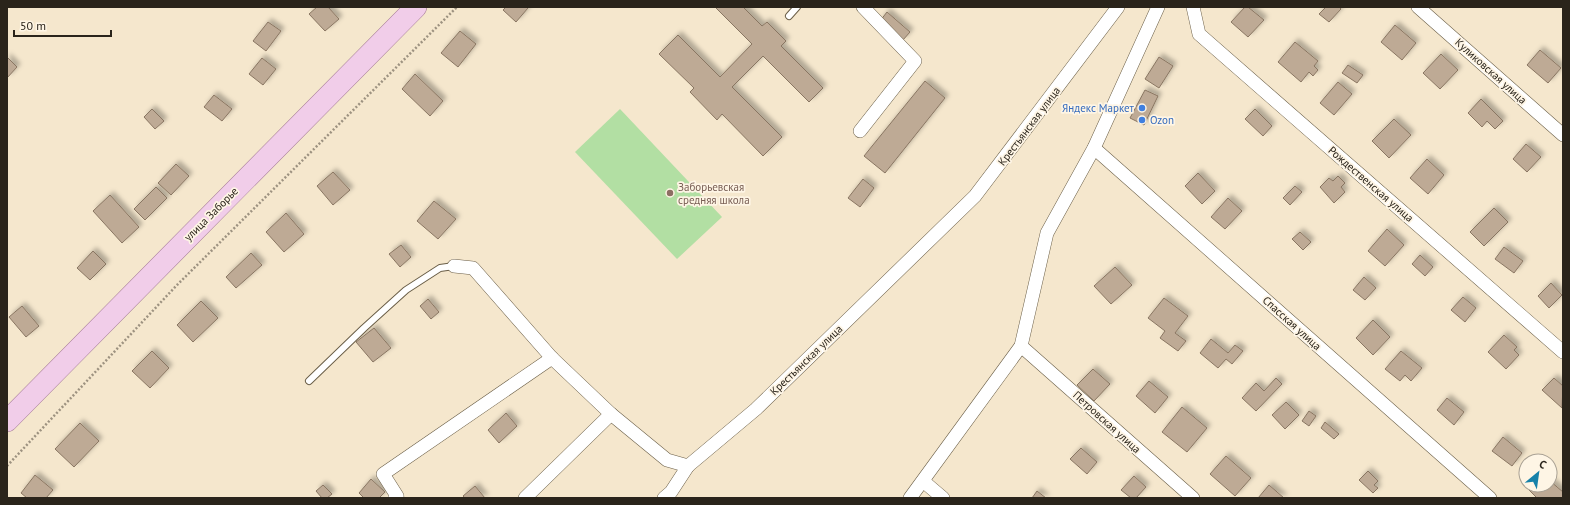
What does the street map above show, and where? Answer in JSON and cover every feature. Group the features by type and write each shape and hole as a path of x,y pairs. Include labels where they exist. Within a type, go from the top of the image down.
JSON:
{"main road":[{"name":"улица Заборье","path":"7,422 416,7"}],"street":[{"path":"860,131 915,61 863,7"},
{"name":"Крестьянская улица","path":"664,498 671,492 688,466 756,409 975,196 1118,7"},
{"path":"910,498 1021,346 1047,233 1094,148 1158,7"},
{"name":"Рождественская улица","path":"1193,7 1199,34 1563,352"},
{"name":"Куликовская улица","path":"1418,7 1563,135"},
{"name":"Спасская улица","path":"1094,148 1490,498"},
{"path":"454,266 473,268 552,358 610,414 667,460 688,466"},
{"name":"Петровская улица","path":"1021,346 1193,498"},
{"path":"395,498 397,496 383,474 552,358"},
{"path":"525,498 610,414"},
{"path":"923,481 943,498"}],"lane":[{"path":"789,16 797,7"},
{"path":"310,381 364,328 406,290 440,268 454,266"}],"path":[{"path":"7,466 178,285 457,7"}],"green space":[{"path":"620,109 722,217 677,259 575,152"}],"building":[{"path":"317,7 328,7 339,19 325,31 309,14"},
{"path":"506,7 528,8 516,22 503,10"},
{"path":"715,7 743,7 762,26 767,22 786,41 781,46 823,88 809,102 763,56 732,87 782,137 763,156 722,114 717,120 690,92 694,88 659,54 678,35 720,77 752,44"},
{"path":"1245,7 1248,7 1264,20 1248,37 1231,22"},
{"path":"1326,7 1339,7 1341,9 1329,22 1319,14"},
{"path":"887,12 910,32 903,40 880,21"},
{"path":"268,22 281,31 266,51 253,41"},
{"path":"1395,25 1416,43 1402,60 1381,42"},
{"path":"460,31 476,44 458,67 441,53"},
{"path":"1295,42 1318,61 1314,66 1318,70 1313,76 1309,72 1301,82 1278,62"},
{"path":"1540,50 1561,68 1548,83 1527,65"},
{"path":"1441,54 1458,70 1440,89 1423,73"},
{"path":"7,57 17,67 7,78"},
{"path":"1159,57 1173,66 1159,88 1145,79"},
{"path":"262,58 276,69 263,85 249,74"},
{"path":"1348,65 1363,75 1357,83 1342,73"},
{"path":"415,74 443,101 430,116 402,89"},
{"path":"925,81 945,98 885,173 864,156"},
{"path":"1338,82 1352,94 1334,115 1320,103"},
{"path":"1145,90 1158,96 1144,125 1130,118"},
{"path":"214,95 232,109 222,121 204,107"},
{"path":"1481,99 1503,121 1495,129 1487,121 1482,127 1468,113"},
{"path":"152,109 164,121 155,129 144,117"},
{"path":"1255,109 1272,126 1263,136 1245,119"},
{"path":"1394,119 1411,135 1389,158 1372,141"},
{"path":"1526,144 1541,157 1527,172 1513,159"},
{"path":"1427,159 1444,175 1428,194 1410,178"},
{"path":"176,164 189,176 171,195 158,183"},
{"path":"333,172 350,190 333,205 317,186"},
{"path":"1198,173 1215,191 1202,204 1185,186"},
{"path":"1338,176 1345,183 1341,187 1345,192 1334,203 1320,187 1329,178 1333,181"},
{"path":"863,179 874,188 860,207 848,198"},
{"path":"1295,186 1302,192 1290,205 1283,198"},
{"path":"156,187 167,198 145,220 134,209"},
{"path":"110,195 139,227 122,243 93,211"},
{"path":"1228,198 1242,211 1225,229 1211,217"},
{"path":"434,201 456,219 438,239 417,221"},
{"path":"1494,208 1508,222 1484,246 1470,232"},
{"path":"286,213 304,234 284,252 266,232"},
{"path":"1387,229 1404,245 1385,266 1368,251"},
{"path":"1300,232 1311,242 1303,250 1292,239"},
{"path":"401,245 411,257 400,267 389,254"},
{"path":"1504,247 1523,261 1514,273 1495,259"},
{"path":"93,251 106,264 90,280 77,268"},
{"path":"251,253 262,265 236,288 226,277"},
{"path":"1420,255 1433,267 1425,276 1412,264"},
{"path":"1115,267 1132,285 1111,304 1094,286"},
{"path":"1364,277 1376,288 1365,300 1353,290"},
{"path":"1551,283 1562,295 1549,308 1538,296"},
{"path":"1463,297 1476,308 1465,322 1451,310"},
{"path":"1164,298 1188,316 1175,333 1186,341 1178,351 1160,338 1165,331 1148,318"},
{"path":"428,299 439,312 431,319 420,306"},
{"path":"201,301 218,318 193,342 177,325"},
{"path":"22,306 39,326 26,337 9,317"},
{"path":"1373,320 1390,337 1373,355 1356,338"},
{"path":"374,328 391,348 373,362 356,342"},
{"path":"1504,335 1517,347 1514,350 1519,355 1506,369 1488,352"},
{"path":"1211,339 1228,353 1235,345 1243,351 1232,364 1226,359 1218,368 1200,353"},
{"path":"152,351 169,368 150,388 132,371"},
{"path":"1401,351 1422,368 1411,381 1405,375 1400,381 1385,369"},
{"path":"1093,369 1110,384 1094,401 1077,385"},
{"path":"1276,378 1282,384 1256,411 1242,398 1256,383 1264,391"},
{"path":"1554,378 1563,386 1562,408 1542,390"},
{"path":"1149,381 1168,397 1155,413 1136,396"},
{"path":"1447,398 1464,412 1454,425 1437,410"},
{"path":"1286,402 1299,415 1285,429 1272,415"},
{"path":"1182,407 1207,428 1187,452 1162,432"},
{"path":"1309,411 1316,416 1309,426 1302,421"},
{"path":"506,413 517,426 499,443 488,430"},
{"path":"1325,422 1339,434 1334,439 1321,428"},
{"path":"80,423 99,441 74,467 55,449"},
{"path":"1503,437 1522,453 1518,453 1518,458 1512,466 1492,451"},
{"path":"1081,448 1097,462 1087,474 1070,459"},
{"path":"1226,456 1251,478 1235,496 1210,474"},
{"path":"1368,471 1378,481 1374,485 1378,488 1373,493 1359,480"},
{"path":"35,475 53,490 46,498 27,498 21,493"},
{"path":"1134,476 1146,487 1136,498 1131,498 1121,490"},
{"path":"371,479 385,492 379,498 364,498 359,493"},
{"path":"323,485 332,494 327,498 322,498 316,491"},
{"path":"1269,485 1284,498 1258,498"},
{"path":"475,486 485,498 465,498 463,496"},
{"path":"1558,488 1563,492 1563,498 1537,498 1532,493 1558,493"},
{"path":"1037,491 1046,498 1032,498"}],"place":[{"name":"Яндекс Маркет","path":"1142,108"},
{"name":"Ozon","path":"1142,120"},
{"name":"Заборьевская средняя школа","path":"670,193"}]}
